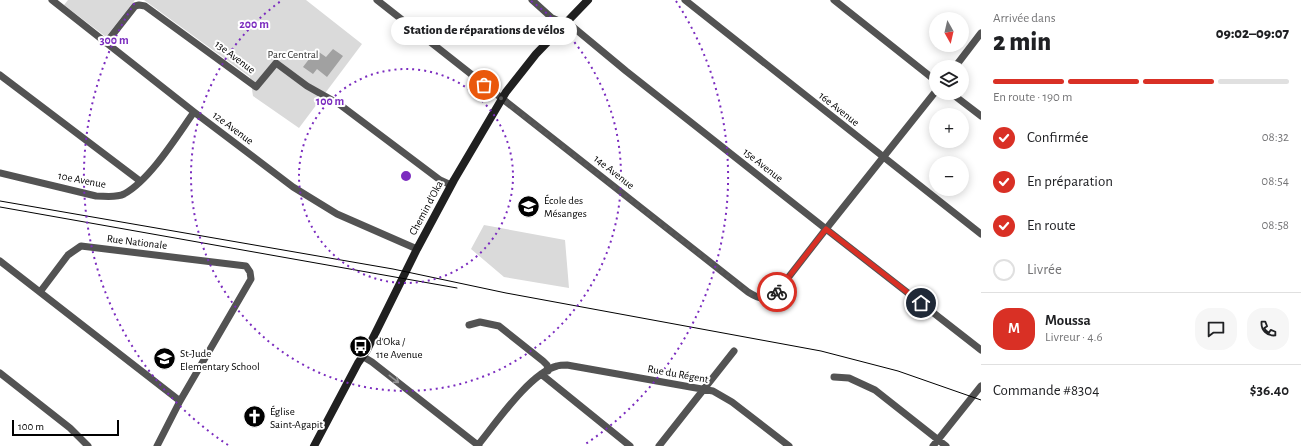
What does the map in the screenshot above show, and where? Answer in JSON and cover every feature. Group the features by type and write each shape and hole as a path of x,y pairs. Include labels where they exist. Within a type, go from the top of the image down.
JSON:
{"main road":[{"name":"Chemin d'Oka","path":"314,446 362,356 367,350 417,249 451,185 502,99 526,65 564,23 588,0"}],"street":[{"name":"12e Avenue","path":"52,0 194,112 293,187 337,214 417,249"},
{"name":"14e Avenue","path":"377,0 748,292 759,298 769,298 777,292 929,100"},
{"name":"15e Avenue","path":"532,0 552,18 573,27 639,81 981,350"},
{"name":"16e Avenue","path":"685,0 981,234"},
{"path":"834,0 929,75"},
{"name":"13e Avenue","path":"106,43 133,8 139,5 145,6 256,87 276,63 316,92 339,104 440,180 451,185"},
{"path":"960,60 981,33"},
{"path":"0,75 140,181"},
{"path":"960,100 981,116"},
{"name":"10e Avenue","path":"0,173 96,196 112,197 123,194 140,181 152,169 194,112"},
{"name":"Rue Nationale","path":"40,292 68,255 82,246 246,266 250,272 251,279 180,401"},
{"path":"0,261 180,401 157,446"},
{"path":"362,356 372,362 478,446 526,386 545,372 547,365 500,326 480,322 470,325"},
{"path":"659,446 734,351"},
{"name":"Rue du Régent","path":"545,372 558,366 581,367 713,391 732,402 789,446"},
{"path":"545,372 630,446"},
{"path":"0,373 70,428 88,446"},
{"path":"834,377 849,378 875,390 946,446"},
{"path":"933,446 981,386"}],"green space":[{"path":"68,0 135,0 106,37 64,5"},
{"name":"Parc Central","path":"144,0 306,0 362,44 299,128 253,96 250,77"},
{"path":"484,225 565,240 569,288 504,277 471,249"}],"shaded area":[{"path":"333,49 343,56 327,77 317,69 313,74 303,67 316,50 326,57"}],"tram line":[{"path":"0,201 393,269 506,293 821,351 898,371 981,400"},
{"path":"0,207 457,288"}],"way so far":[{"path":"484,85 748,292 763,299 769,298 777,292"}],"place":[{"name":"Station de réparations de vélos","path":"484,85"},
{"name":"École des Mésanges","path":"529,206"},
{"name":"d'Oka / 11e Avenue","path":"360,347"},
{"name":"St-Jude Elementary School","path":"165,359"},
{"name":"Église Saint-Agapit","path":"254,417"}],"route":[{"path":"777,292 826,229 921,303"}]}
